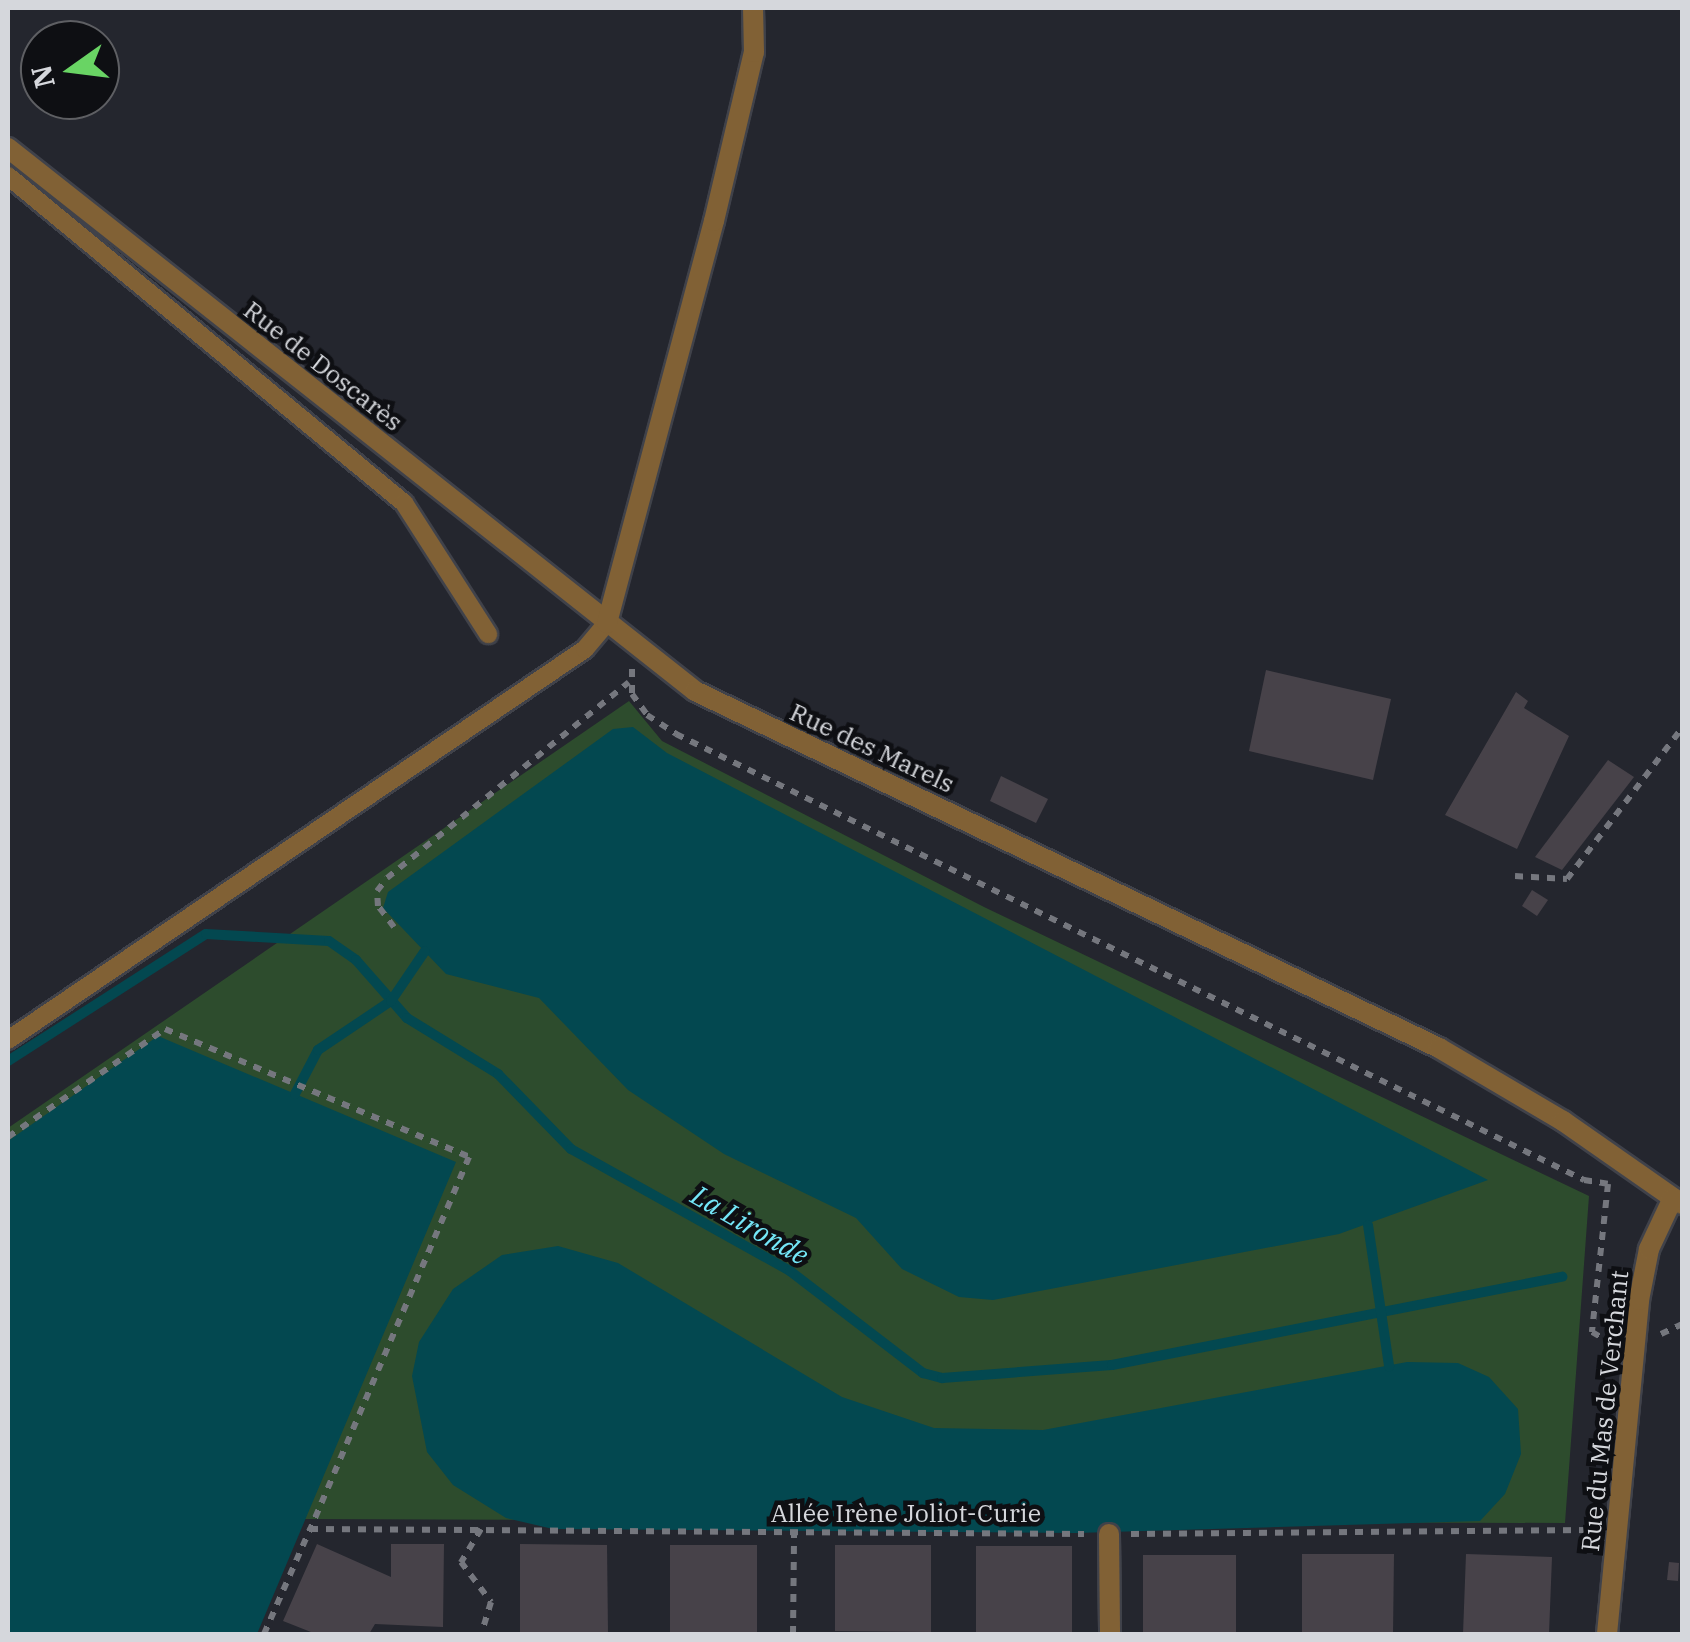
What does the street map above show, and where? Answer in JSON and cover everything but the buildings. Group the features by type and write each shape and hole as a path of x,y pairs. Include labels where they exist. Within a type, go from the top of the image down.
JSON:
{"street":[{"path":"606,623 714,221 754,52 753,8"},
{"name":"Rue de Doscarès","path":"8,148 606,623"},
{"name":"Rue des Marels","path":"606,623 695,691 1468,1063 1678,1201"},
{"name":"Rue du Mas de Verchant","path":"1607,1634 1634,1345 1649,1249 1678,1201"},
{"path":"1109,1534 1110,1634"}],"lane":[{"path":"8,176 404,503 488,634"},
{"path":"8,1040 585,649 606,623"}],"path":[{"path":"394,926 378,906 387,878 629,682 639,652"},
{"path":"629,682 647,715 676,734 1584,1180 1608,1184 1592,1332 1610,1343 1634,1345"},
{"path":"1514,876 1567,879 1682,728"},
{"path":"8,1137 166,1029 469,1157 264,1634"},
{"name":"Allée Irène Joliot-Curie","path":"310,1528 1109,1534 1618,1530"},
{"path":"481,1529 461,1562 491,1602 481,1634"},
{"path":"793,1634 794,1532"}],"green space":[{"path":"629,701 662,741 984,907 1589,1196 1565,1523 301,1519 8,1634 8,1128"}],"water":[{"path":"633,727 667,753 1488,1180 1339,1234 993,1300 959,1297 902,1269 856,1218 724,1154 628,1090 539,998 446,974 383,908 388,892 613,729"},
{"path":"158,1036 456,1162 257,1634 8,1634 8,1141"},
{"path":"558,1246 618,1263 842,1397 934,1428 1043,1430 1407,1362 1458,1363 1489,1377 1518,1409 1521,1454 1505,1494 1480,1521 1076,1533 553,1529 506,1518 453,1485 427,1452 412,1376 419,1342 453,1289 502,1255"}],"waterway":[{"name":"La Lironde","path":"8,1061 206,934 329,941 356,960 407,1018 498,1074 571,1149 790,1271 923,1373 942,1378 1112,1365 1562,1277"},
{"path":"295,1094 318,1050 391,1001 425,951"},
{"path":"1368,1225 1389,1366"}]}
